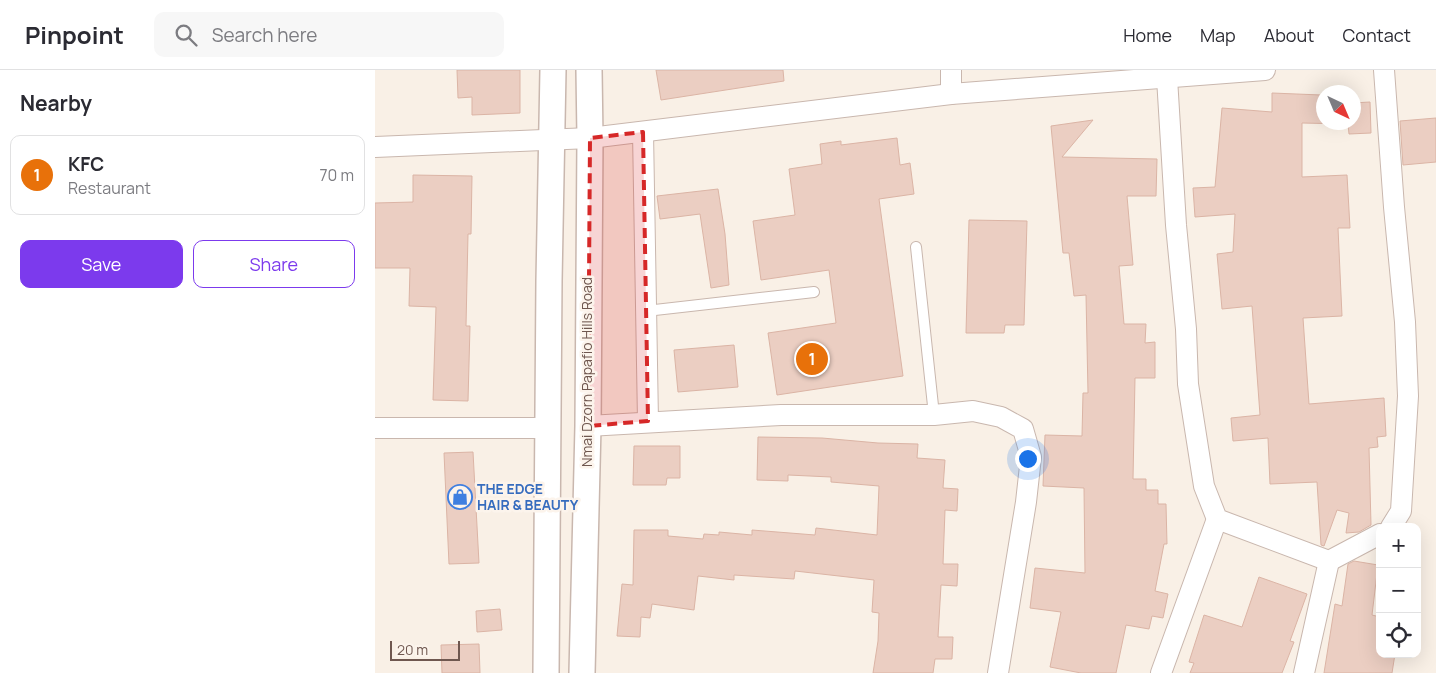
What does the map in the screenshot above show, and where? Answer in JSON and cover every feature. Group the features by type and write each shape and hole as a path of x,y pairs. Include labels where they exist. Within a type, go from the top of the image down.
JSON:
{"street":[{"path":"546,673 553,70"},
{"name":"Nmai Dzorn Papafio Hills Road","path":"582,673 588,426 589,70"},
{"path":"951,70 951,94"},
{"path":"375,147 590,138 951,94 1167,78 1193,72 1265,70"},
{"path":"1385,70 1394,207 1405,322 1407,396 1401,511 1394,523"},
{"path":"1161,673 1217,518 1205,486 1189,384 1176,225 1167,78"},
{"path":"643,132 648,421"},
{"path":"588,426 648,421 781,415 934,415 973,411 1001,417 1023,429 1031,457 1026,502 998,673"},
{"path":"375,428 548,428"},
{"path":"1217,518 1329,561 1376,536"},
{"path":"1304,673 1329,561"}],"lane":[{"path":"916,247 934,415"},
{"path":"646,312 814,292"}],"highlighted area":[{"path":"643,132 648,421 588,426 590,138"}],"building":[{"path":"457,70 520,70 520,113 472,115 472,97 458,98"},
{"path":"656,70 783,70 784,81 661,100"},
{"path":"1272,93 1316,95 1316,123 1302,123 1302,177 1347,175 1350,228 1338,228 1342,316 1303,318 1309,404 1384,398 1386,436 1377,437 1378,447 1369,448 1371,525 1359,532 1346,533 1349,513 1337,510 1324,546 1321,545 1317,482 1270,484 1268,438 1233,441 1231,418 1260,415 1252,306 1222,309 1217,254 1233,252 1235,214 1195,217 1193,188 1215,187 1222,108 1272,112"},
{"path":"1370,102 1371,133 1349,134 1349,130 1361,130 1361,103"},
{"path":"1436,118 1436,162 1403,165 1400,121"},
{"path":"1093,120 1062,157 1157,159 1156,196 1127,196 1133,265 1119,266 1124,324 1146,324 1145,343 1155,342 1155,378 1135,378 1133,479 1146,479 1146,490 1158,490 1158,504 1166,504 1167,544 1164,544 1155,591 1168,594 1163,618 1152,616 1149,629 1126,625 1116,673 1081,673 1050,667 1061,612 1030,608 1035,568 1085,573 1084,488 1043,486 1045,435 1082,436 1083,393 1088,393 1086,295 1074,296 1069,253 1063,253 1051,126"},
{"path":"897,138 900,165 910,163 914,194 879,199 903,376 777,395 768,333 836,323 829,270 761,280 753,221 795,215 789,169 822,164 820,144 841,141 841,145"},
{"path":"413,175 472,176 471,234 468,234 466,326 470,326 468,401 433,400 436,307 409,306 410,268 375,268 375,203 413,202"},
{"path":"718,189 725,234 729,285 711,288 700,214 660,219 657,196"},
{"path":"969,220 1027,221 1024,325 1005,325 1004,333 966,333"},
{"path":"734,345 738,387 678,392 674,350"},
{"path":"758,437 822,438 918,444 917,458 945,460 943,488 958,489 957,511 945,510 943,564 958,564 957,586 941,585 938,637 953,637 952,659 935,659 933,673 873,673 878,641 879,613 872,612 874,580 795,571 794,579 734,575 734,580 698,576 694,610 652,604 650,618 641,617 640,637 617,636 622,584 633,585 634,530 668,530 668,536 703,539 704,534 719,535 719,532 752,535 752,530 815,535 816,528 877,535 879,486 831,482 831,477 788,475 788,481 757,480"},
{"path":"634,446 680,446 680,478 667,478 666,485 633,485"},
{"path":"473,452 479,563 449,564 444,453"},
{"path":"1354,561 1376,565 1372,615 1376,616 1376,658 1394,658 1392,673 1324,673 1335,604 1342,606 1348,564"},
{"path":"1259,577 1307,594 1290,641 1294,642 1282,673 1190,673 1194,663 1189,662 1204,615 1242,627"},
{"path":"500,609 502,630 477,632 476,611"},
{"path":"479,644 480,673 442,673 441,645"}],"place":[{"name":"KFC","path":"812,359"},
{"name":"THE EDGE HAIR & BEAUTY","path":"460,497"}]}
